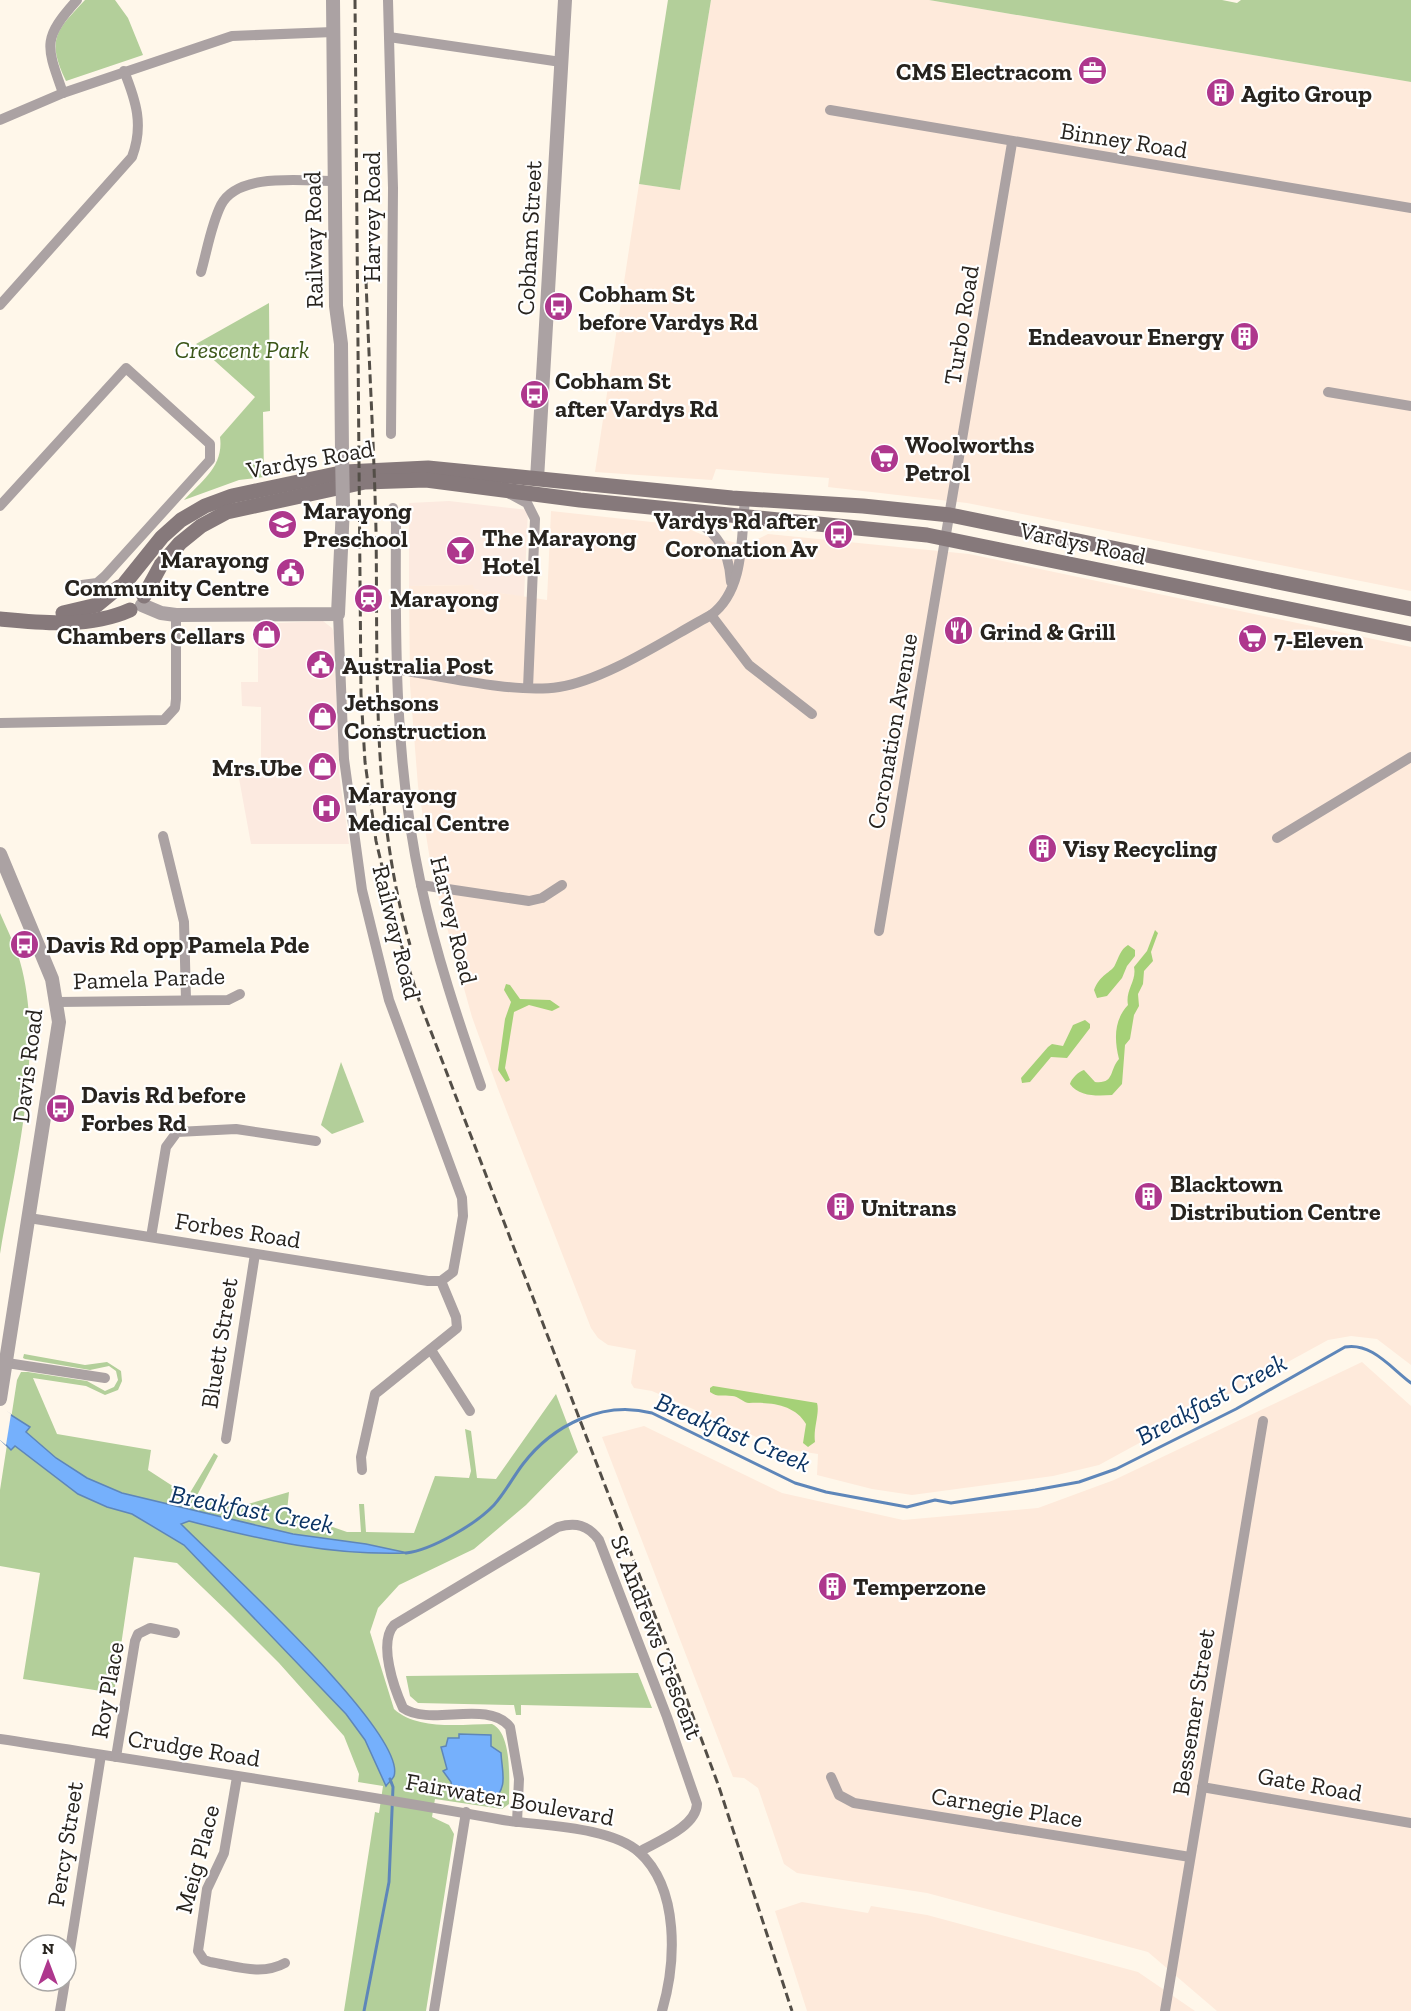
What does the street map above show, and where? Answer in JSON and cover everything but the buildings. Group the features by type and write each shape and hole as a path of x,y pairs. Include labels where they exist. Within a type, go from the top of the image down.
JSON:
{"main road":[{"name":"Vardys Road","path":"0,618 87,610 97,606 122,585 153,546 181,520 205,506 232,496 345,472 382,468 459,470 745,499 863,506 950,515 1411,609"},
{"name":"Vardys Road","path":"494,488 526,486 537,479"},
{"name":"Vardys Road","path":"537,479 546,489 580,500"},
{"name":"Vardys Road","path":"138,604 161,565 180,543 201,526 226,512 365,482 426,480 580,500 946,538 1411,634"},
{"path":"122,585 138,585 138,604 121,607 116,600 122,585"},
{"path":"0,618 76,622 100,620 138,604"}],"street":[{"path":"63,93 51,59 50,39 58,21 77,0"},
{"name":"Railway Road","path":"333,0 336,306 341,344 343,507 338,614 344,759 362,891 389,1000 460,1191 463,1206 456,1264 453,1272 441,1281"},
{"name":"Harvey Road","path":"388,0 393,188 391,434"},
{"name":"Cobham Street","path":"537,479 565,0"},
{"path":"0,120 63,93 232,36 333,32"},
{"path":"389,37 561,62"},
{"path":"0,305 132,157 138,137 139,120 124,71"},
{"name":"Binney Road","path":"830,110 1411,208"},
{"name":"Turbo Road","path":"946,538 1012,142"},
{"path":"201,272 221,204 239,187 255,182 334,180"},
{"path":"0,506 126,368 210,444 210,460 137,544 97,583 82,585"},
{"path":"1328,392 1411,406"},
{"path":"494,488 522,499 530,506 535,519 536,539 528,688"},
{"path":"395,669 528,688 558,687 588,680 711,615 724,604 732,591 745,499"},
{"path":"655,507 690,517 711,530 727,554 732,591"},
{"name":"Harvey Road","path":"393,508 396,523 395,669 401,744 421,885 453,1006 482,1086"},
{"name":"Coronation Avenue","path":"879,931 946,538"},
{"path":"138,604 161,613 176,615 338,614"},
{"path":"0,723 164,720 175,708 176,615"},
{"path":"711,615 749,666 812,714"},
{"path":"1278,838 1411,757"},
{"path":"163,836 184,922 186,1000"},
{"name":"Davis Road","path":"0,854 49,969 58,1002 58,1036 0,1399"},
{"path":"421,885 529,901 542,898 562,885"},
{"name":"Pamela Parade","path":"58,1002 228,1000 240,994"},
{"path":"151,1237 166,1146 177,1132 236,1129 316,1141"},
{"name":"Forbes Road","path":"29,1218 441,1281"},
{"name":"Bluett Street","path":"226,1439 255,1254"},
{"path":"362,1470 361,1458 375,1394 457,1328 456,1317 441,1281"},
{"path":"431,1350 470,1411"},
{"path":"7,1363 105,1378"},
{"name":"Bessemer Street","path":"1165,2011 1263,1421"},
{"name":"St Andrews Crescent","path":"517,1822 519,1779 510,1727 493,1716 417,1714 403,1708 390,1662 387,1638 394,1625 558,1527 578,1525 593,1532 599,1540 696,1799 695,1814 689,1822 639,1852"},
{"name":"Roy Place","path":"116,1757 135,1641 138,1635 150,1628 175,1633"},
{"name":"Crudge Road","path":"0,1739 382,1798"},
{"name":"Percy Street","path":"72,1933 100,1755"},
{"name":"Meig Place","path":"237,1777 224,1853 207,1889 194,1954 210,1962 260,1971 274,1969 285,1963"},
{"name":"Carnegie Place","path":"831,1777 839,1795 854,1803 1190,1857"},
{"name":"Gate Road","path":"1202,1787 1411,1822"},
{"name":"Fairwater Boulevard","path":"382,1798 611,1837 639,1852 660,1882 668,1908 670,1972 662,2011"},
{"path":"434,2011 466,1812"},
{"path":"60,2011 63,1993"}],"shaded area":[{"path":"711,0 929,0 1411,82 1411,591 967,503 828,487 829,478 716,469 712,480 595,472 639,184 680,190"},
{"path":"449,501 528,510 524,597 473,589 473,585 409,586 409,503"},
{"path":"551,511 679,525 703,535 754,547 758,539 768,534 969,554 1411,647 1411,1365 1377,1339 1351,1336 1328,1340 1099,1465 1053,1476 912,1495 872,1489 817,1475 818,1454 784,1449 652,1391 634,1388 631,1383 636,1350 608,1345 598,1338 591,1328 472,1017 432,872 418,786 410,685 409,586 473,585 474,589 547,600"},
{"path":"323,621 332,628 334,633 339,773 349,844 251,844 238,773 261,772 261,707 242,706 241,682 258,682 258,624"},
{"path":"1362,1362 1411,1406 1411,2011 1217,2011 1148,1952 927,1893 797,1873 784,1864 758,1788 744,1778 733,1777 602,1437 644,1426 782,1493 903,1520 1038,1508 1114,1480"},
{"path":"802,1902 868,1913 871,1906 927,1915 1138,1972 1195,2011 807,2011 775,1911"}],"green space":[{"path":"85,0 115,0 128,18 143,55 66,81 56,55 57,36 67,20"},
{"path":"668,0 711,0 680,190 639,184"},
{"path":"929,0 1222,0 1237,3 1241,0 1411,0 1411,82"},
{"name":"Crescent Park","path":"269,303 270,411 263,412 264,477 239,480 184,500 215,465 219,456 220,437 255,397 196,344"},
{"path":"0,913 18,955 26,990 30,1027 26,1104 0,1254"},
{"path":"1155,930 1158,933 1151,952 1153,961 1144,971 1143,984 1138,994 1139,1006 1134,1015 1130,1039 1125,1045 1122,1084 1112,1095 1095,1095 1078,1091 1070,1084 1078,1074 1084,1070 1095,1082 1106,1081 1119,1059 1116,1030 1120,1017 1128,1005 1134,967 1147,951"},
{"path":"1128,945 1135,950 1135,956 1127,966 1122,978 1107,996 1097,998 1094,990 1096,985 1113,968 1121,951"},
{"path":"506,984 510,985 520,999 550,1000 560,1007 552,1011 529,1005 514,1012 505,1068 510,1080 506,1082 498,1070 505,1019 511,1002 504,990"},
{"path":"1085,1020 1090,1024 1090,1028 1067,1058 1051,1057 1030,1082 1022,1083 1021,1078 1048,1047 1052,1044 1063,1046 1073,1025"},
{"path":"341,1062 364,1122 332,1134 321,1125"},
{"path":"24,1354 85,1365 107,1362 121,1371 122,1381 118,1390 105,1395 86,1386 33,1378 57,1434 151,1450 148,1470 188,1496 214,1453 218,1456 195,1499 241,1506 289,1492 287,1511 347,1532 361,1532 359,1504 364,1504 366,1532 414,1533 435,1476 469,1478 471,1471 465,1429 471,1431 477,1478 496,1479 556,1394 578,1452 526,1505 474,1549 399,1585 378,1608 370,1632 394,1709 415,1721 441,1725 492,1724 499,1729 507,1748 509,1804 502,1809 435,1799 432,1817 449,1825 454,1834 426,2011 344,2011 375,1812 379,1813 383,1786 358,1782 359,1774 344,1736 279,1663 177,1563 134,1557 114,1693 23,1679 40,1573 0,1566 0,1490 17,1380 21,1372 28,1372 87,1381 105,1391 114,1387 118,1380 116,1371 109,1366 90,1370 25,1359"},
{"path":"713,1386 817,1403 815,1442 808,1447 803,1443 806,1424 801,1417 788,1408 765,1403 747,1403 734,1396 716,1395 710,1392"},
{"path":"638,1673 652,1708 521,1705 521,1715 516,1715 514,1705 418,1703 410,1696 406,1676"}],"water":[{"path":"0,1408 30,1427 26,1432 56,1458 87,1478 122,1493 293,1534 366,1544 408,1553 325,1549 270,1540 189,1521 181,1524 306,1647 371,1723 390,1754 394,1776 386,1786 365,1740 346,1714 184,1545 132,1514 107,1507 78,1494 15,1446 11,1450 0,1439"},
{"path":"459,1734 491,1735 491,1746 501,1753 502,1786 497,1797 491,1802 454,1795 451,1782 443,1771 447,1769 441,1747 446,1746 448,1738 459,1738"}],"pier":[{"path":"0,1405 11,1414 6,1445 0,1440"}],"waterway":[{"name":"Breakfast Creek","path":"406,1553 441,1542 486,1512 498,1500 535,1450 564,1427 580,1419 615,1410 652,1413 795,1483 826,1492 907,1507 935,1500 951,1503 1035,1490 1079,1482 1116,1469 1236,1409 1345,1347 1354,1346 1372,1352 1411,1383"},
{"path":"364,2011 389,1882 393,1787 390,1779"}],"railway":[{"path":"355,0 361,694 365,762 376,841 400,941 420,1003 680,1681 719,1787 792,2011"},
{"path":"366,280 376,530 379,739 389,843 397,894 410,945"}],"place":[{"name":"CMS Electracom","path":"1093,71"},
{"name":"Agito Group","path":"1220,93"},
{"name":"Cobham St before Vardys Rd","path":"558,307"},
{"name":"Endeavour Energy","path":"1245,336"},
{"name":"Cobham St after Vardys Rd","path":"534,394"},
{"name":"Woolworths Petrol","path":"884,458"},
{"name":"Marayong Preschool","path":"282,524"},
{"name":"Vardys Rd after Coronation Av","path":"839,534"},
{"name":"The Marayong Hotel","path":"461,551"},
{"name":"Marayong Community Centre","path":"290,573"},
{"name":"Marayong","path":"369,598"},
{"name":"Grind & Grill","path":"959,631"},
{"name":"Chambers Cellars","path":"266,635"},
{"name":"7-Eleven","path":"1253,639"},
{"name":"Australia Post","path":"321,665"},
{"name":"Jethsons Construction","path":"323,716"},
{"name":"Mrs.Ube","path":"323,767"},
{"name":"Marayong Medical Centre","path":"327,808"},
{"name":"Visy Recycling","path":"1042,848"},
{"name":"Davis Rd opp Pamela Pde","path":"25,944"},
{"name":"Davis Rd before Forbes Rd","path":"60,1108"},
{"name":"Blacktown Distribution Centre","path":"1149,1197"},
{"name":"Unitrans","path":"840,1207"},
{"name":"Temperzone","path":"832,1586"}]}
